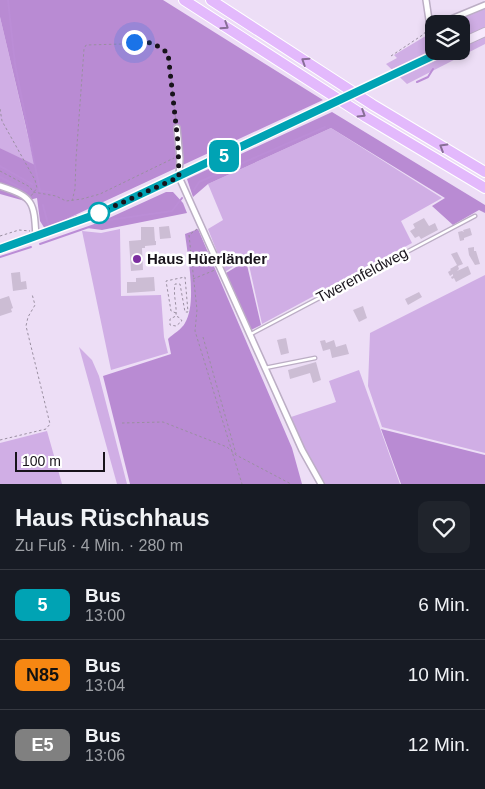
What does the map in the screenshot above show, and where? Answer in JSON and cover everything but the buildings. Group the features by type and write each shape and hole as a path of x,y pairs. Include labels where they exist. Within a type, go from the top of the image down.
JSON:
{"highway":[{"path":"184,0 366,117 485,188"},
{"path":"211,0 373,105 485,172"}],"main road":[{"path":"470,39 485,32"},
{"path":"0,249 105,211 425,60"}],"street":[{"path":"426,0 429,15"},
{"path":"461,15 485,5"},
{"path":"177,128 180,158 179,177 302,450 320,484"},
{"path":"0,186 18,192 28,199 33,210 36,237"}],"lane":[{"name":"Twerenfeldweg","path":"250,334 475,216"},
{"path":"265,368 315,358"}],"path":[{"path":"391,56 425,33"},
{"path":"72,201 75,190 84,49 86,45 145,42 153,43 168,53 177,128"},
{"path":"0,108 1,120 35,180 37,188 33,192"},
{"path":"0,171 30,187 33,192 72,201 100,194 174,158 180,158"},
{"path":"200,226 188,236 197,310 195,331 242,484"},
{"path":"0,236 29,230 36,237"},
{"path":"193,279 211,272"},
{"path":"176,314 171,311 166,281 186,277 188,312 185,312 180,284 175,284 174,295 177,310 176,314 170,319 170,325 176,326 182,321 176,314"},
{"path":"0,440 46,429 50,424 26,326 34,305 32,294"},
{"path":"203,337 236,455"},
{"path":"122,423 163,422 227,447 236,455 291,484"}],"shaded area":[{"path":"0,0 163,0 323,100 45,229 40,221 37,198 25,201 0,194 0,148 35,165 0,17"},
{"path":"485,8 485,44 470,52 470,15"},
{"path":"0,17 35,166 0,148"},
{"path":"425,36 425,60 454,60 407,84 386,64 397,58 394,55"},
{"path":"332,112 485,205 485,213 479,210 453,225 432,206 445,198 331,128 208,184 193,197 187,179"},
{"path":"331,128 442,198 401,221 412,243 262,324 249,265 240,262 225,272 208,229 223,220 208,184"},
{"path":"166,192 173,192 183,203 187,213 102,230 87,228"},
{"path":"120,229 121,296 161,295 164,337 168,353 111,370 82,231 101,233"},
{"path":"198,229 292,448 302,484 130,484 103,376 171,354 168,339 184,325 189,315 191,280 185,234"},
{"path":"241,264 247,265 261,325 249,331 226,273"},
{"path":"485,275 485,453 382,427 368,386 370,333"},
{"path":"79,347 92,360 99,376 127,484 117,484"},
{"path":"359,370 400,484 324,484 314,470 291,417 336,402 329,381"},
{"path":"381,429 485,455 485,484 401,484"},
{"path":"47,431 62,484 0,484 0,443"}],"waterway":[{"path":"8,0 15,64 40,191 51,192"},
{"path":"417,82 428,77 433,69"},
{"path":"194,190 199,182 325,127"},
{"path":"0,166 32,184"},
{"path":"0,177 27,191"},
{"path":"40,244 109,220 172,211 182,198"},
{"path":"43,205 48,224 52,226 77,216"},
{"path":"0,257 31,247"}],"bus line":[{"name":"5","path":"0,249 105,211 425,60"}],"place":[{"name":"Haus Hüerländer","path":"137,259"}],"route":[{"path":"99,213 179,177 180,158 168,53 153,43 134,42"}]}
